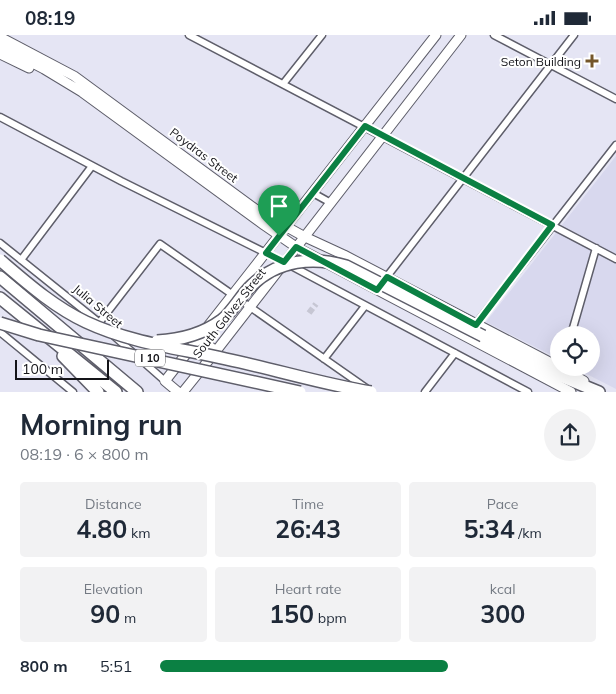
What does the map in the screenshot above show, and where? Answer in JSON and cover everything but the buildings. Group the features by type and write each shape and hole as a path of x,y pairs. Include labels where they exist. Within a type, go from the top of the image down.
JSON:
{"highway":[{"name":"I 10","path":"0,260 47,298 86,321 120,335 141,342 370,391"},
{"path":"141,342 184,338 201,332 224,318 252,284 265,274 288,264 310,261 332,262 346,266 560,376 600,391"},
{"path":"0,277 137,391"},
{"path":"0,298 116,391"},
{"path":"28,321 98,391"},
{"name":"I 10","path":"0,323 39,335 300,391"},
{"path":"114,372 147,391"}],"main road":[{"name":"South Galvez Street","path":"165,381 436,35"},
{"name":"South Galvez Street","path":"182,391 216,351 461,35"},
{"name":"Poydras Street","path":"0,37 74,76 258,211 304,237 387,277 550,363"},
{"path":"0,46 82,92"},
{"path":"0,54 82,92"},
{"name":"Poydras Street","path":"82,92 296,247 571,391"},
{"path":"224,307 240,320"},
{"path":"198,339 216,351"},
{"name":"Poydras Street","path":"575,376 604,391"},
{"name":"Julia Street","path":"165,381 178,391"}],"street":[{"path":"282,84 322,35"},
{"path":"494,35 616,99"},
{"path":"377,290 574,35"},
{"path":"192,36 616,259"},
{"path":"1,120 284,262 528,391"},
{"path":"476,325 616,145"},
{"path":"21,260 92,166"},
{"path":"313,193 330,203"},
{"name":"Julia Street","path":"0,243 99,323 165,381"},
{"path":"99,323 160,244 370,391"},
{"path":"574,326 596,248"},
{"path":"324,359 365,306"},
{"path":"0,332 74,391"},
{"path":"425,391 455,353"}],"shaded area":[{"path":"616,156 616,389 591,376 600,376 600,326 550,326 550,354 486,322"}],"tunnel":[{"path":"309,313 316,304"}],"place":[{"name":"Seton Building","path":"592,61"}],"route":[{"path":"365,126 552,225 476,325 387,277 377,290 296,247 284,262 266,253 279,236 365,126"}]}
